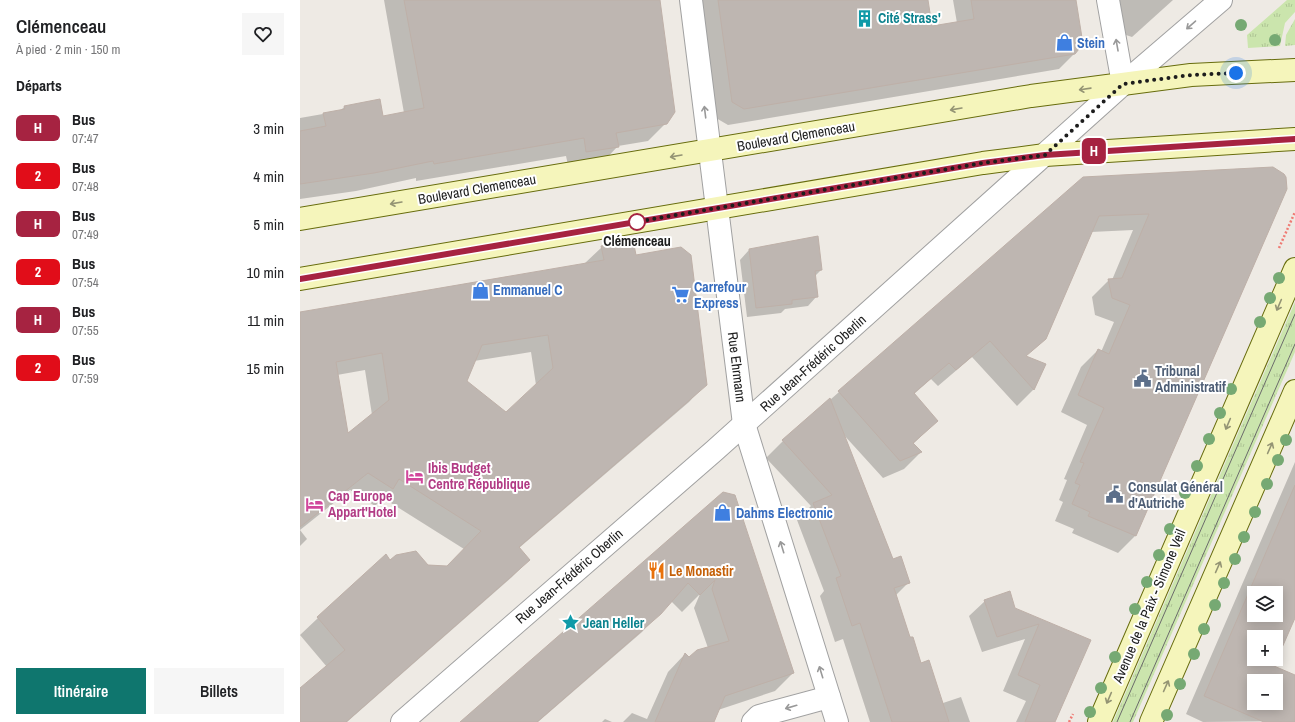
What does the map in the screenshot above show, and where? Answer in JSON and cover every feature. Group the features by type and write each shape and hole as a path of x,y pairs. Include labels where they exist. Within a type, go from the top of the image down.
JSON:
{"street":[{"name":"Rue Ehrmann","path":"691,0 744,424 837,722"},
{"path":"1108,0 1123,84"},
{"name":"Rue Jean-Frédéric Oberlin","path":"402,722 744,424 1123,84 1221,0"},
{"name":"Boulevard Clemenceau","path":"300,219 1031,96 1191,75 1295,70"},
{"path":"300,279 983,163 1045,155 1295,139"},
{"name":"Avenue de la Paix - Simone Veil","path":"1099,722 1295,269"},
{"path":"1151,722 1295,391"},
{"path":"754,722 760,716 829,697"}],"green space":[{"path":"1287,0 1295,0 1295,12 1285,23 1280,46 1248,48 1247,35"},
{"path":"1295,19 1295,45 1285,46 1286,35"},
{"path":"1295,302 1295,352 1133,722 1113,722"}],"building":[{"path":"404,0 660,0 675,112 667,124 616,133 619,147 586,152 584,138 434,164 433,161 374,173 300,184 300,131 326,126 323,113 345,109 344,106 380,99 383,116 424,108"},
{"path":"718,0 928,0 932,26 974,19 971,0 1076,0 1083,44 1075,54 744,109 732,102"},
{"path":"1273,167 1286,177 1287,189 1136,536 1088,516 1090,512 1072,504 1080,485 1075,483 1084,463 1080,462 1104,408 1078,395 1098,349 1109,354 1130,305 1112,298 1108,279 1122,278 1149,214 1099,216 1046,339 1026,356 1046,364 1034,390 990,341 956,370 949,363 914,393 938,421 913,443 922,452 900,461 838,391 1083,177"},
{"path":"818,236 822,270 815,271 818,297 792,300 792,304 756,308 749,249"},
{"path":"633,240 636,255 681,247 691,255 707,385 519,547 530,560 346,722 300,722 300,688 345,650 317,617 386,554 390,560 396,555 416,551 428,565 447,566 481,531 399,479 393,489 368,473 300,527 300,312 604,260 601,246","holes":["548,335 553,368 506,412 467,381 482,345","382,353 389,400 348,433 336,362"]},
{"path":"830,398 893,559 901,556 910,583 894,588 910,637 913,637 921,663 929,660 949,722 892,722 860,623 852,626 836,578 841,576 813,503 832,495 782,440"},
{"path":"1295,485 1295,618 1283,645 1283,630 1247,630 1247,666 1274,666 1295,675 1295,722 1264,722 1204,696 1247,596 1247,622 1283,622 1283,586 1251,586"},
{"path":"723,492 735,495 794,673 725,696 714,722 655,722 685,653 689,657 697,650 729,641 712,589 715,580 700,595 688,583 661,614 537,722 460,722"},
{"path":"1010,591 1015,608 1091,640 1055,722 1025,722 1040,685 1018,675 1039,624 997,637 984,600"}],"tram line":[{"path":"1117,722 1295,314"},
{"path":"1130,722 1295,344"}],"bus line":[{"name":"H","path":"300,279 983,163 1045,155 1295,139"}],"place":[{"name":"Cité Strass'","path":"865,18"},
{"name":"Stein","path":"1064,43"},
{"name":"Clémenceau","path":"637,222"},
{"name":"Emmanuel C","path":"480,290"},
{"name":"Carrefour Express","path":"681,295"},
{"name":"Tribunal Administratif","path":"1142,379"},
{"name":"Ibis Budget Centre République","path":"415,476"},
{"name":"Consulat Général d'Autriche","path":"1115,495"},
{"name":"Cap Europe Appart'Hotel","path":"315,504"},
{"name":"Dahms Electronic","path":"723,513"},
{"name":"Le Monastir","path":"656,571"},
{"name":"Jean Heller","path":"570,623"}],"route":[{"path":"637,222 635,222 983,163 1045,155 1123,84 1191,75 1236,73"}]}
